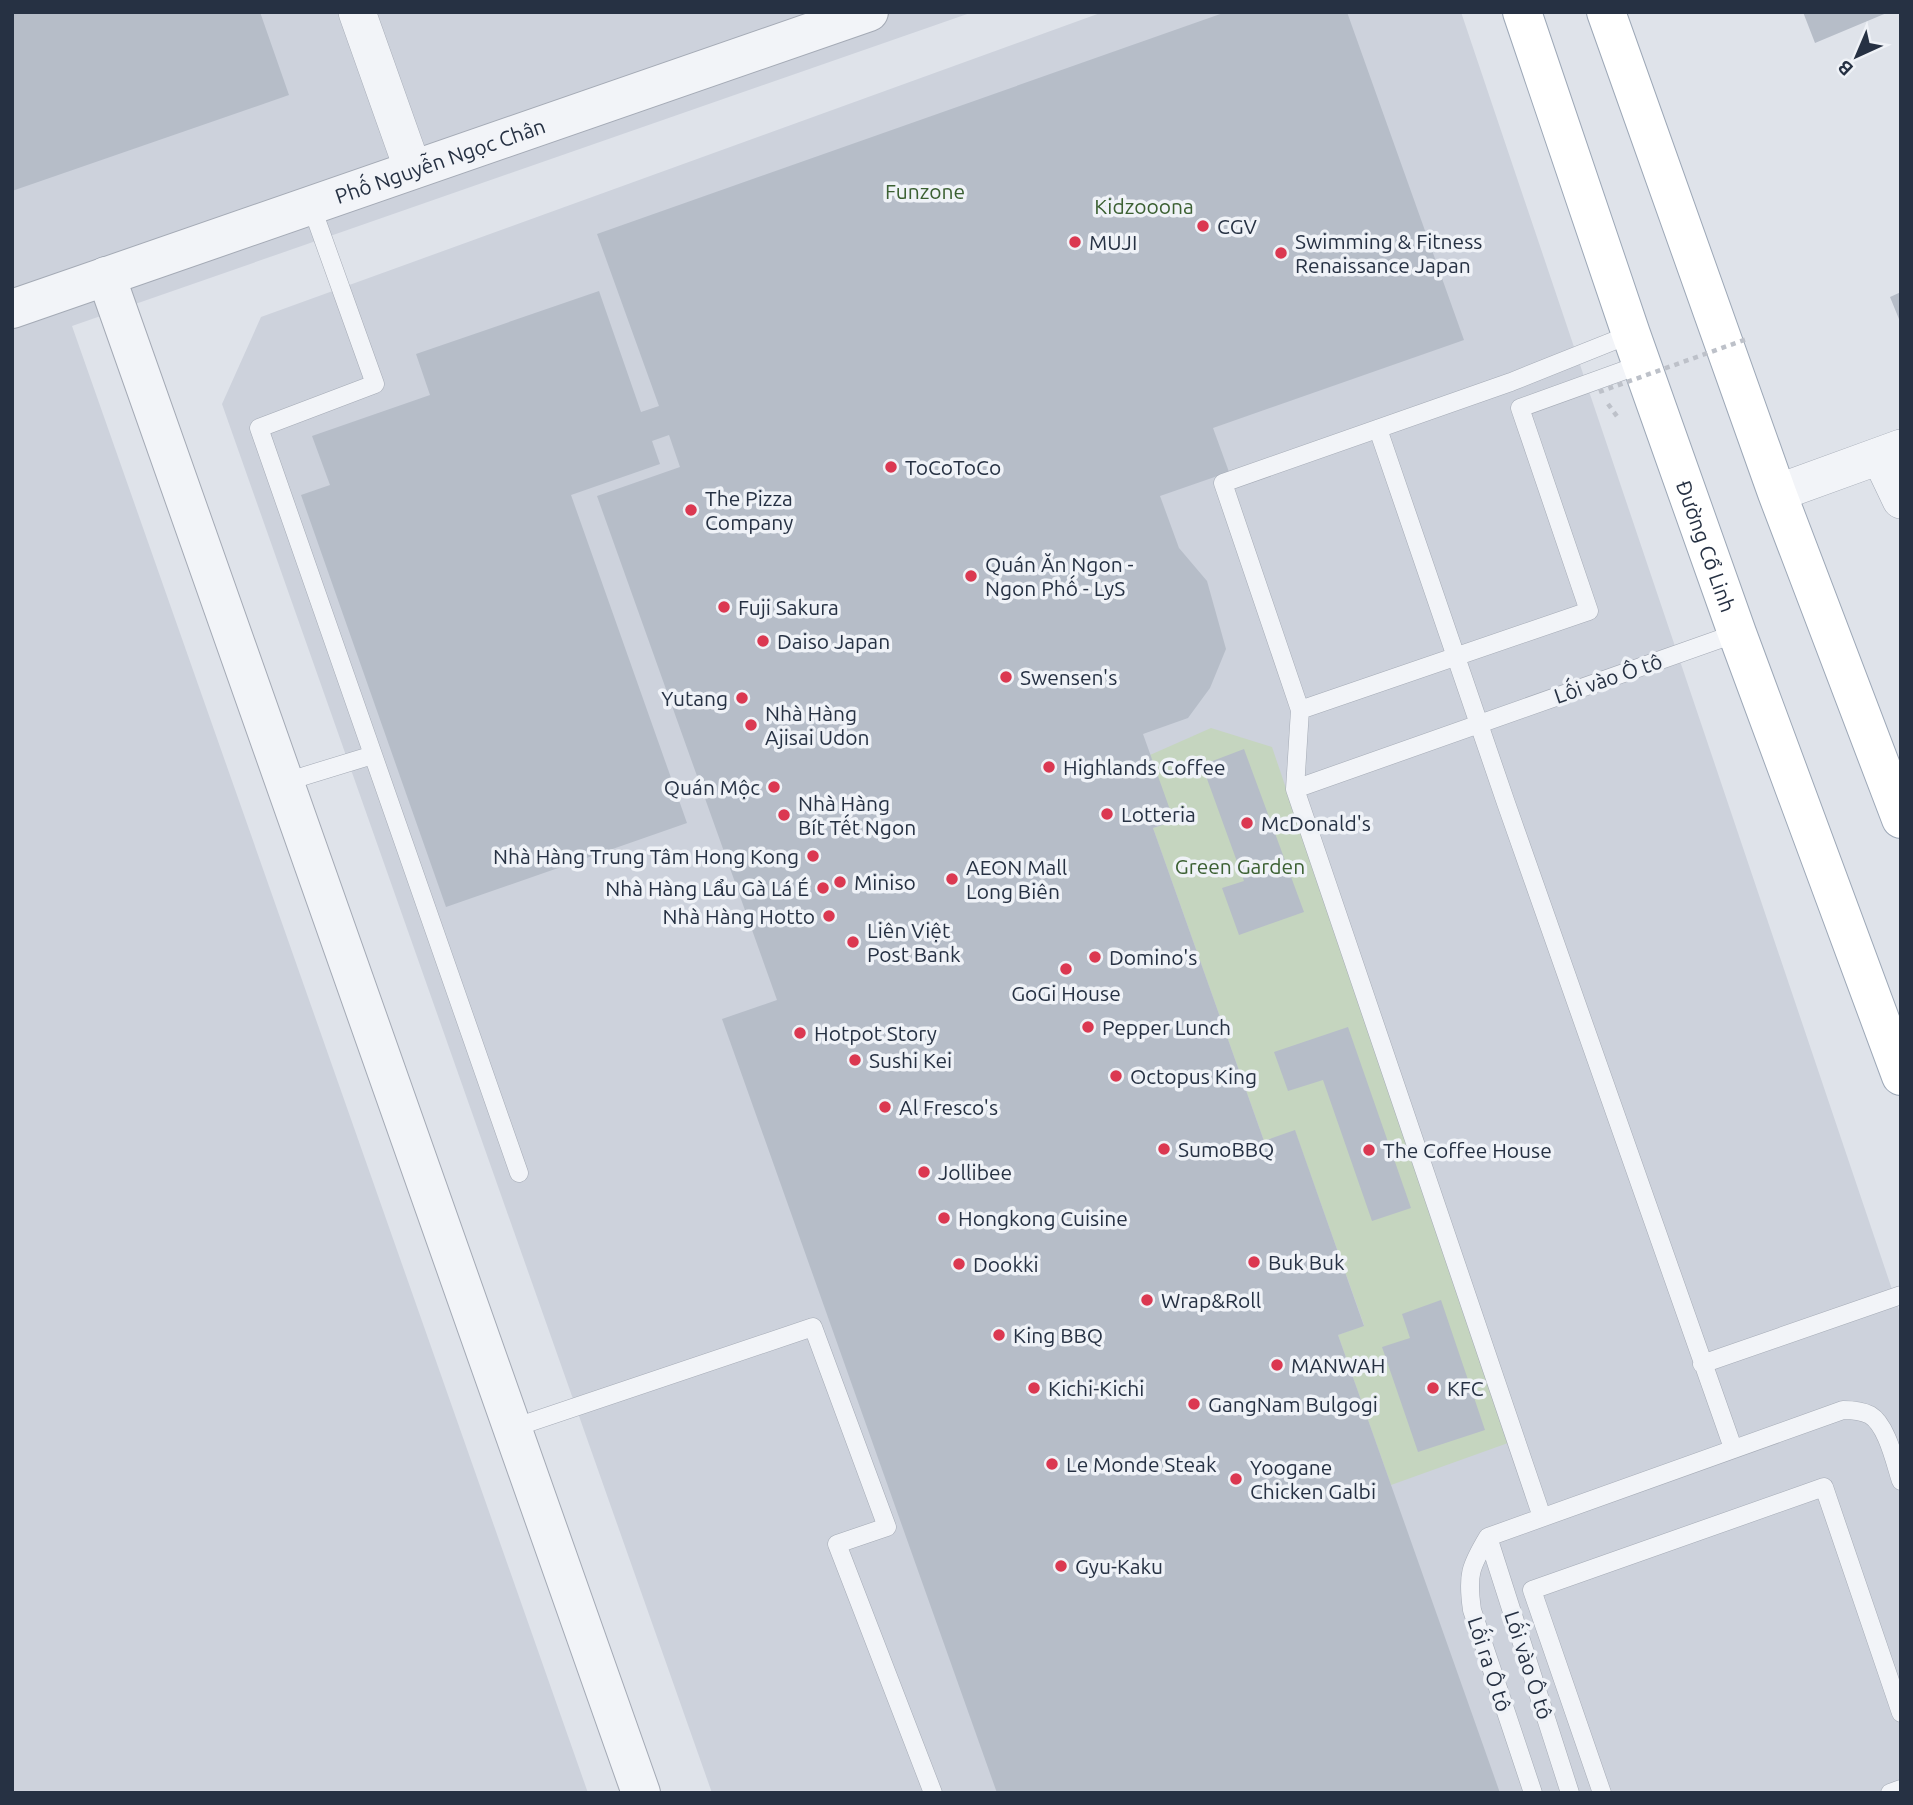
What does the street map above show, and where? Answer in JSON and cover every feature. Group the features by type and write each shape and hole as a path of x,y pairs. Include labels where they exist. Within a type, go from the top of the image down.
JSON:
{"main road":[{"name":"Đường Cổ Linh","path":"1522,12 1737,633 1901,1076"},
{"path":"1606,12 1777,493 1901,819"},
{"path":"1844,920 1901,1006"}],"street":[{"path":"358,12 413,170"},
{"name":"Phố Nguyễn Ngọc Chân","path":"12,309 869,12"},
{"path":"106,276 642,1793"},
{"path":"1777,493 1891,452 1901,500"}],"lane":[{"path":"311,205 375,384 259,428 519,1173"},
{"path":"1542,1517 1295,789 1300,710 1223,483 1511,382 1637,349"},
{"path":"1300,710 1589,611 1520,408 1637,349"},
{"path":"1378,429 1732,1448"},
{"name":"Lối vào Ô tô","path":"1295,789 1737,633"},
{"path":"285,782 373,755"},
{"path":"1702,1364 1901,1295"},
{"path":"513,1428 813,1327 887,1527 837,1544 933,1793"},
{"path":"1488,1537 1843,1410 1872,1416 1883,1428 1901,1482"},
{"path":"1602,1793 1532,1590 1824,1487 1901,1713"},
{"name":"Lối vào Ô tô","path":"1488,1537 1570,1793"},
{"name":"Lối ra Ô tô","path":"1488,1537 1474,1561 1468,1584 1472,1610 1533,1793"},
{"path":"1890,1793 1901,1789"}],"path":[{"path":"1599,392 1747,339"}],"shaded area":[{"path":"12,12 973,12 72,326 588,1793 12,1793"},
{"path":"1103,12 1461,12 1901,1316 1901,1793 712,1793 222,404 261,317"}],"green space":[{"name":"Green Garden","path":"1211,728 1272,747 1508,1443 1391,1485 1338,1335 1364,1325 1295,1131 1264,1141 1153,828 1173,821 1150,755"}],"building":[{"path":"12,12 260,12 289,95 12,191"},
{"name":"AEON Mall Long Biên","path":"1226,12 1347,12 1464,340 1213,428 1229,472 1160,496 1179,548 1207,581 1226,649 1210,688 1188,718 1143,734 1174,821 1153,828 1264,1141 1295,1130 1364,1326 1338,1335 1500,1793 997,1793 722,1019 777,1000 597,496 680,467 669,435 652,441 660,464 571,495 687,823 446,907 301,495 330,485 312,436 430,395 416,354 599,291 641,412 659,406 597,234"},
{"path":"1803,12 1889,12 1815,43"},
{"path":"1901,292 1901,324 1890,297"},
{"name":"McDonald's","path":"1244,749 1304,912 1239,935 1222,888 1244,881 1202,765"},
{"name":"The Coffee House","path":"1348,1027 1411,1208 1372,1221 1323,1080 1288,1091 1274,1052"},
{"name":"KFC","path":"1441,1300 1485,1430 1418,1452 1382,1347 1410,1338 1402,1314"}],"place":[{"name":"CGV","path":"1203,226"},
{"name":"MUJI","path":"1075,242"},
{"name":"Swimming & Fitness Renaissance Japan","path":"1281,253"},
{"name":"ToCoToCo","path":"891,467"},
{"name":"The Pizza Company","path":"691,510"},
{"name":"Quán Ăn Ngon - Ngon Phố - LyS","path":"971,576"},
{"name":"Fuji Sakura","path":"724,607"},
{"name":"Daiso Japan","path":"763,641"},
{"name":"Swensen's","path":"1006,677"},
{"name":"Yutang","path":"742,698"},
{"name":"Nhà Hàng Ajisai Udon","path":"751,725"},
{"name":"Highlands Coffee","path":"1049,767"},
{"name":"Quán Mộc","path":"774,787"},
{"name":"Lotteria","path":"1107,814"},
{"name":"Nhà Hàng Bít Tết Ngon","path":"784,815"},
{"name":"McDonald's","path":"1247,823"},
{"name":"Nhà Hàng Trung Tâm Hong Kong","path":"813,856"},
{"name":"AEON Mall Long Biên","path":"952,879"},
{"name":"Miniso","path":"840,882"},
{"name":"Nhà Hàng Lẩu Gà Lá É","path":"823,888"},
{"name":"Nhà Hàng Hotto","path":"829,916"},
{"name":"Liên Việt Post Bank","path":"853,942"},
{"name":"Domino's","path":"1095,957"},
{"name":"GoGi House","path":"1066,969"},
{"name":"Pepper Lunch","path":"1088,1027"},
{"name":"Hotpot Story","path":"800,1033"},
{"name":"Sushi Kei","path":"855,1060"},
{"name":"Octopus King","path":"1116,1076"},
{"name":"Al Fresco's","path":"885,1107"},
{"name":"SumoBBQ","path":"1164,1149"},
{"name":"The Coffee House","path":"1369,1150"},
{"name":"Jollibee","path":"924,1172"},
{"name":"Hongkong Cuisine","path":"944,1218"},
{"name":"Buk Buk","path":"1254,1262"},
{"name":"Dookki","path":"959,1264"},
{"name":"Wrap&Roll","path":"1147,1300"},
{"name":"King BBQ","path":"999,1335"},
{"name":"MANWAH","path":"1277,1365"},
{"name":"Kichi-Kichi","path":"1034,1388"},
{"name":"KFC","path":"1433,1388"},
{"name":"GangNam Bulgogi","path":"1194,1404"},
{"name":"Le Monde Steak","path":"1052,1464"},
{"name":"Yoogane Chicken Galbi","path":"1236,1479"},
{"name":"Gyu-Kaku","path":"1061,1566"}],"park label":[{"name":"Funzone","path":"925,191"},
{"name":"Kidzooona","path":"1144,206"}]}
